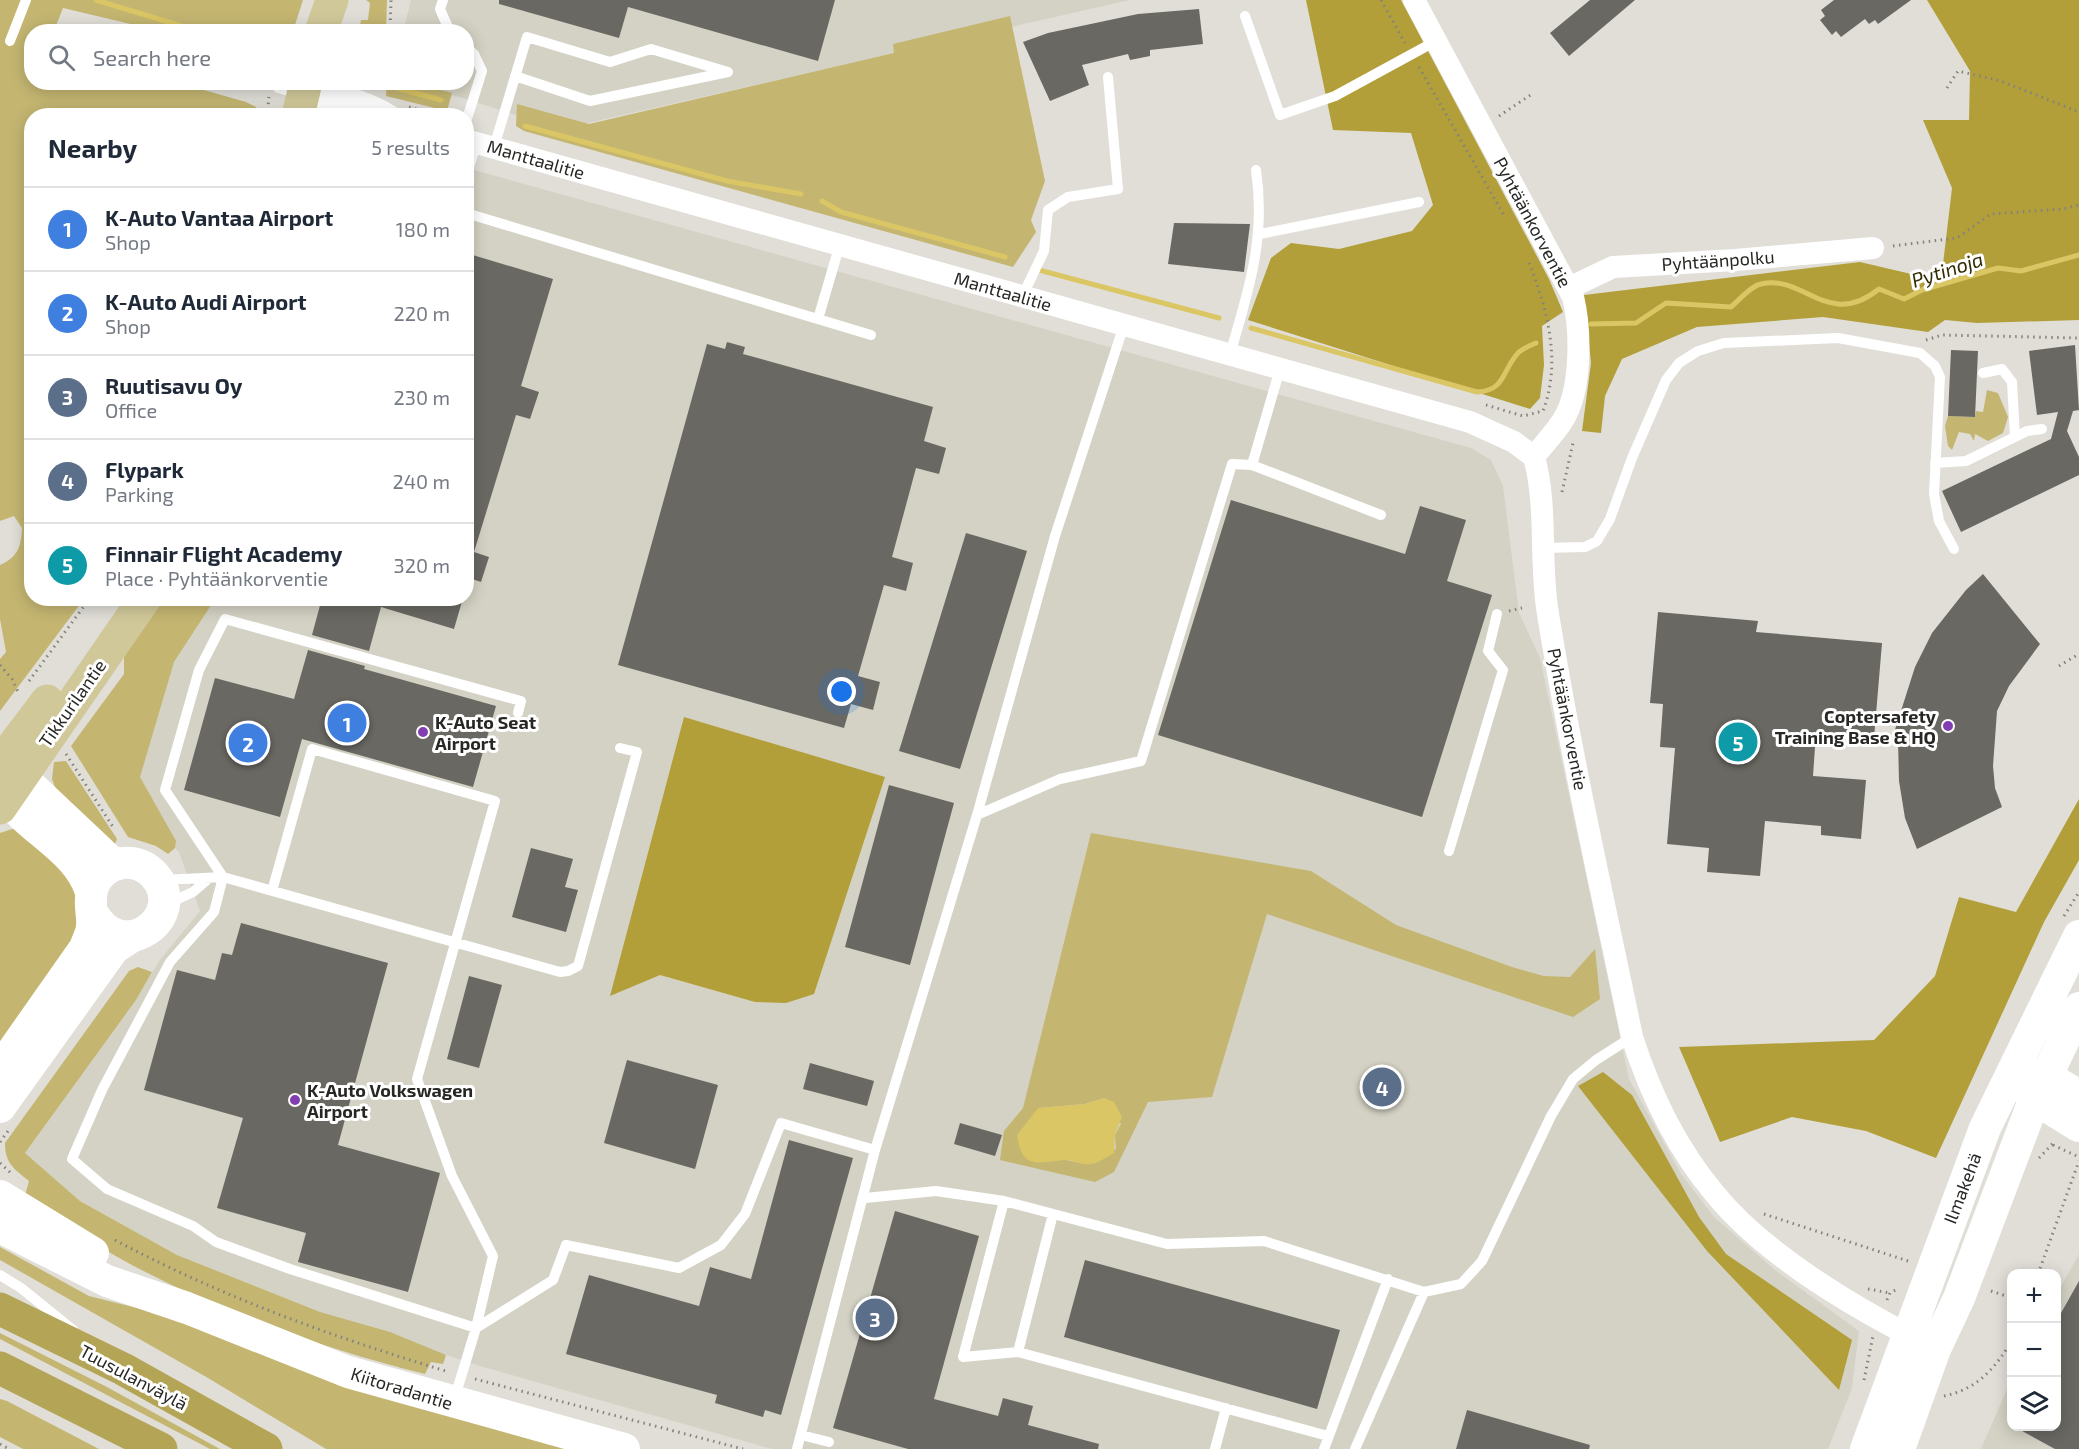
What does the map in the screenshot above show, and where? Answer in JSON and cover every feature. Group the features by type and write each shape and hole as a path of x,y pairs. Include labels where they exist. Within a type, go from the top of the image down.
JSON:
{"highway":[{"name":"Tuusulanväylä","path":"0,1309 123,1369 266,1449"},
{"path":"5,1378 93,1414 160,1449"}],"main road":[{"path":"324,24 332,0"},
{"path":"337,24 339,0"},
{"name":"Tikkurilantie","path":"5,785 113,606"},
{"name":"Tikkurilantie","path":"5,785 139,606"},
{"path":"5,785 109,860 119,864"},
{"path":"0,1069 73,968 92,929 92,902 86,877 5,785"},
{"path":"0,1107 114,948 149,929 156,922 161,893 146,868 129,863 108,868 99,876 92,902 107,931 131,937"},
{"name":"Ilmakehä","path":"1866,1449 1906,1335 1985,1128 2079,936"},
{"name":"Ilmakehä","path":"1899,1449 1935,1349 1959,1298 2040,1087 2079,1008"},
{"path":"2013,1073 2040,1087 2079,1096"},
{"path":"2040,1087 2079,1126"},
{"name":"Kiitoradantie","path":"6,1186 187,1308"},
{"name":"Kiitoradantie","path":"0,1227 107,1281 187,1308 348,1372 457,1389 624,1449"}],"street":[{"name":"Pyhtäänkorventie","path":"1414,0 1569,288 1576,312 1578,335 1574,387 1564,419 1534,457 1541,483 1545,596 1554,654 1632,1037 1658,1103 1683,1150 1716,1195 1764,1240 1825,1287 1906,1335 1935,1349"},
{"path":"313,100 377,108"},
{"name":"Manttaalitie","path":"479,144 1470,422 1514,442 1534,457"},
{"name":"Pyhtäänpolku","path":"1569,288 1612,267 1735,260 1873,248"}],"lane":[{"path":"10,41 26,0"},
{"path":"443,0 440,9 447,24"},
{"path":"1245,16 1280,115 1335,96 1436,41"},
{"path":"479,144 515,76 527,37 610,62 651,49 728,72 590,100 515,76"},
{"path":"470,108 482,71 474,54"},
{"path":"1022,297 1044,251 1048,210 1068,197 1118,189 1108,77"},
{"path":"1230,354 1260,234 1261,204 1256,170"},
{"path":"1260,234 1419,202"},
{"path":"474,215 871,335"},
{"path":"818,319 840,244"},
{"path":"797,1449 875,1150 978,815 1055,536 1124,325"},
{"path":"1542,548 1585,547 1597,541 1610,519 1632,459 1666,380 1679,363 1698,351 1724,344 1838,338 1920,353 1935,366 1940,377 1934,494 1939,521 1954,549"},
{"path":"1252,465 1280,369"},
{"path":"1983,373 2002,369 2012,382 2015,437"},
{"path":"1935,463 1966,460 2027,431 2042,429"},
{"path":"978,815 1060,779 1141,761 1232,464 1252,465 1381,515"},
{"path":"1449,851 1503,670 1488,651 1497,614"},
{"path":"518,713 521,701 225,619 199,670 165,790 223,877 214,912 170,962 102,1090 72,1159 107,1190 193,1226 216,1242 290,1269 476,1328 553,1280 566,1245 679,1268 721,1245 745,1214 781,1123 875,1150"},
{"path":"161,893 188,877 207,880 223,877 560,972 578,966 637,752 620,748"},
{"path":"272,891 312,749 496,798 417,1079 452,1176 493,1256 476,1328 457,1389"},
{"path":"161,893 193,892 207,880"},
{"path":"864,1198 936,1191 1004,1201 1167,1244 1264,1241 1424,1292 1461,1284 1482,1261 1551,1116 1573,1079 1596,1060 1632,1037"},
{"path":"1004,1201 963,1358 1018,1353 1328,1436"},
{"path":"1018,1353 1053,1214"},
{"path":"0,1275 21,1288 123,1369"},
{"path":"1324,1449 1388,1279"},
{"path":"1355,1449 1424,1292"},
{"path":"1215,1449 1226,1408"},
{"path":"801,1435 830,1442"}],"path":[{"path":"390,24 391,0"},
{"path":"1381,0 1508,223"},
{"path":"1947,88 1958,71 2001,81 2079,112"},
{"path":"1873,248 1957,238 1991,214 2063,209 2079,205"},
{"path":"1523,416 1543,411 1548,398 1550,374 1546,307 1525,253"},
{"path":"1911,352 1922,341 1942,335 2079,338"},
{"path":"1562,494 1574,437"},
{"path":"14,702 84,606"},
{"path":"2059,666 2079,654"},
{"path":"0,665 12,679 19,694"},
{"path":"2040,1269 2079,1159 2053,1145"},
{"path":"0,1163 6,1186"},
{"path":"1765,1219 1756,1212 1908,1261"},
{"path":"106,1235 247,1303 348,1342 457,1389 743,1449"},
{"path":"1859,1284 1890,1293"},
{"path":"1991,1290 2007,1296"},
{"path":"1944,1396 1961,1393 1978,1382 2007,1348"},
{"path":"0,1444 9,1449"}],"shaded area":[{"path":"0,0 303,0 295,24 130,24 63,8 57,24 24,24 24,90 204,90 246,102 256,108 24,108 24,606 79,606 0,711 0,659 6,652 0,619 0,565 15,555 21,541 22,528 14,516 0,521"},
{"path":"366,0 387,0 386,24 360,24 361,20 368,20 370,3"},
{"path":"411,0 1130,0 561,129 436,90 474,90 474,24 405,24"},
{"path":"1306,0 1401,0 1549,279 1563,312 1542,326 1544,365 1540,398 1530,409 1248,320 1271,258 1291,243 1339,249 1412,231 1433,205 1411,133 1333,130"},
{"path":"1927,0 2079,0 2079,320 1977,323 1945,320 1928,332 1823,317 1697,327 1622,359 1605,396 1601,433 1582,431 1591,363 1584,295 1860,262 1941,281 1952,188 1923,120 1969,120 1970,71"},
{"path":"1010,16 1045,181 1031,220 1036,232 1013,267 524,131 516,126 517,104 589,124 894,53 893,44"},
{"path":"386,90 441,90 452,93 448,108 435,108 386,96"},
{"path":"474,170 1471,448 1491,460 1503,486 1519,613 1540,658 1629,1079 1681,1174 1714,1217 1775,1270 1859,1331 1852,1388 1828,1449 772,1449 480,1366 327,1316 177,1255 80,1201 25,1153 136,1000 159,961 200,911 179,852 92,759 201,606 474,606","holes":["660,975 786,1003 755,1002"]},
{"path":"1987,390 1998,393 2008,417 2003,433 1988,441 1975,434 1974,441 1970,434 1959,432 1952,450 1948,446 1945,426 1948,416 1975,417 1976,411 1983,412"},
{"path":"157,606 210,606 174,662 140,777 176,841 175,848 168,854 156,846 128,837 71,746 124,674 124,654"},
{"path":"684,717 885,777 814,994 786,1003 755,1002 660,975 610,996"},
{"path":"66,761 117,839 113,849 58,795 52,779 54,762"},
{"path":"2079,799 2079,860 2044,922 1936,1158 1866,1131 1792,1117 1720,1142 1679,1047 1874,1040 1935,976 1959,897 2016,912"},
{"path":"12,829 19,830 76,874 80,935 0,1049 0,833"},
{"path":"1091,833 1311,871 1396,925 1512,967 1544,976 1570,977 1595,949 1600,999 1573,1017 1267,914 1212,1097 1148,1102 1114,1172 1095,1182 1000,1160 1004,1131 1023,1108","holes":["1104,1098 1121,1124 1115,1135 1116,1149 1085,1164 1066,1160 1039,1108 1085,1104"]},
{"path":"138,967 152,972 136,1000 25,1153 80,1201 177,1255 320,1312 390,1332 446,1355 443,1364 431,1362 425,1374 311,1341 237,1314 130,1264 24,1199 29,1181 11,1165 5,1150 5,1143 129,971"},
{"path":"1603,1072 1632,1095 1699,1217 1726,1254 1852,1340 1839,1390 1707,1251 1578,1086"},
{"path":"1104,1098 1114,1102 1122,1117 1115,1135 1114,1153 1092,1164 1065,1160 1033,1162 1023,1154 1017,1135 1038,1108 1085,1104"},
{"path":"0,1247 89,1296 153,1312 368,1393 565,1449 326,1449 208,1378 0,1260"},
{"path":"2079,1254 2079,1449 1981,1449 2007,1389 2007,1431 2061,1431 2061,1287"},
{"path":"0,1333 107,1387 220,1449 210,1449 0,1339"},
{"path":"0,1399 99,1449 23,1449 0,1437"}],"building":[{"path":"499,0 835,0 818,61 628,7 619,38 499,4"},
{"path":"1590,0 1635,0 1569,56 1550,33"},
{"path":"1834,0 1911,0 1878,24 1875,20 1869,24 1865,19 1841,37 1836,31 1832,35 1820,20 1825,16 1821,10"},
{"path":"1199,9 1203,44 1150,50 1150,56 1130,60 1128,54 1082,65 1089,85 1050,101 1023,42 1048,33 1138,14"},
{"path":"1174,223 1250,224 1244,272 1168,264"},
{"path":"474,255 553,279 521,386 539,392 530,419 516,415 474,552"},
{"path":"727,342 745,347 743,354 933,407 924,441 946,448 939,474 916,468 892,557 913,563 906,591 884,585 858,676 880,682 873,710 851,704 844,728 618,665 707,344 725,349"},
{"path":"2075,345 2079,410 2073,411 2067,431 2079,457 2079,475 1961,532 1942,491 2051,439 2058,412 2037,415 2029,351"},
{"path":"1951,350 1978,351 1975,417 1948,416"},
{"path":"1231,500 1405,554 1420,506 1466,520 1447,581 1492,595 1422,817 1158,735"},
{"path":"966,533 1027,551 960,769 899,751"},
{"path":"474,552 489,557 481,582 474,580"},
{"name":"Coptersafety Training Base & HQ","path":"1983,574 2040,644 2009,686 1997,711 1993,766 1995,788 2002,807 1917,849 1905,818 1899,781 1898,740 1892,739 1915,667 1932,633 1966,590"},
{"path":"320,606 461,606 454,629 381,607 369,651 312,635"},
{"path":"1658,612 1758,621 1756,632 1882,643 1874,738 1816,733 1813,776 1866,780 1861,839 1821,835 1821,826 1765,821 1760,876 1707,872 1709,848 1667,844 1675,748 1660,747 1663,704 1650,703"},
{"path":"308,650 365,666 364,669 496,706 473,787 302,739 280,817 184,790 215,678 294,699"},
{"path":"889,785 954,803 910,965 845,947"},
{"path":"531,848 573,859 565,887 578,890 566,932 512,917"},
{"path":"241,923 388,963 338,1145 440,1173 408,1292 298,1262 306,1233 217,1208 243,1118 144,1090 177,970 215,980 222,953 232,955"},
{"path":"469,976 502,985 479,1068 447,1059"},
{"path":"627,1060 718,1085 695,1169 604,1143"},
{"path":"810,1063 874,1081 867,1106 803,1089"},
{"path":"960,1123 1002,1135 995,1156 954,1144"},
{"path":"789,1140 853,1158 781,1415 765,1410 763,1417 715,1403 717,1395 566,1354 589,1275 699,1306 710,1267 751,1279"},
{"path":"895,1211 979,1236 934,1399 998,1416 1003,1398 1033,1406 1028,1425 1099,1444 1098,1449 908,1449 833,1428"},
{"path":"1085,1260 1340,1330 1317,1409 1064,1337"},
{"path":"2079,1281 2079,1449 2055,1449 2022,1431 2061,1431 2061,1313"},
{"path":"1467,1410 1590,1445 1589,1449 1456,1449"}],"waterway":[{"path":"96,0 175,24"},
{"path":"404,90 441,100"},
{"path":"525,126 727,181 801,194"},
{"path":"822,201 841,212 1005,257"},
{"name":"Pytinoja","path":"1591,324 1636,323 1666,303 1731,307 1749,290 1761,284 1776,283 1790,286 1831,303 1845,304 1861,300 1879,289 1904,299 1922,290 1998,268 2021,271 2079,255"},
{"path":"1039,270 1219,318"},
{"path":"1251,328 1477,392 1493,388 1499,383 1519,352 1536,343"}],"place":[{"name":"K-Auto Vantaa Airport","path":"347,723"},
{"name":"Coptersafety Training Base & HQ","path":"1948,726"},
{"name":"K-Auto Seat Airport","path":"423,732"},
{"name":"Finnair Flight Academy","path":"1738,742"},
{"name":"K-Auto Audi Airport","path":"248,743"},
{"name":"Flypark","path":"1382,1087"},
{"name":"K-Auto Volkswagen Airport","path":"295,1100"},
{"name":"Ruutisavu Oy","path":"875,1318"}]}
